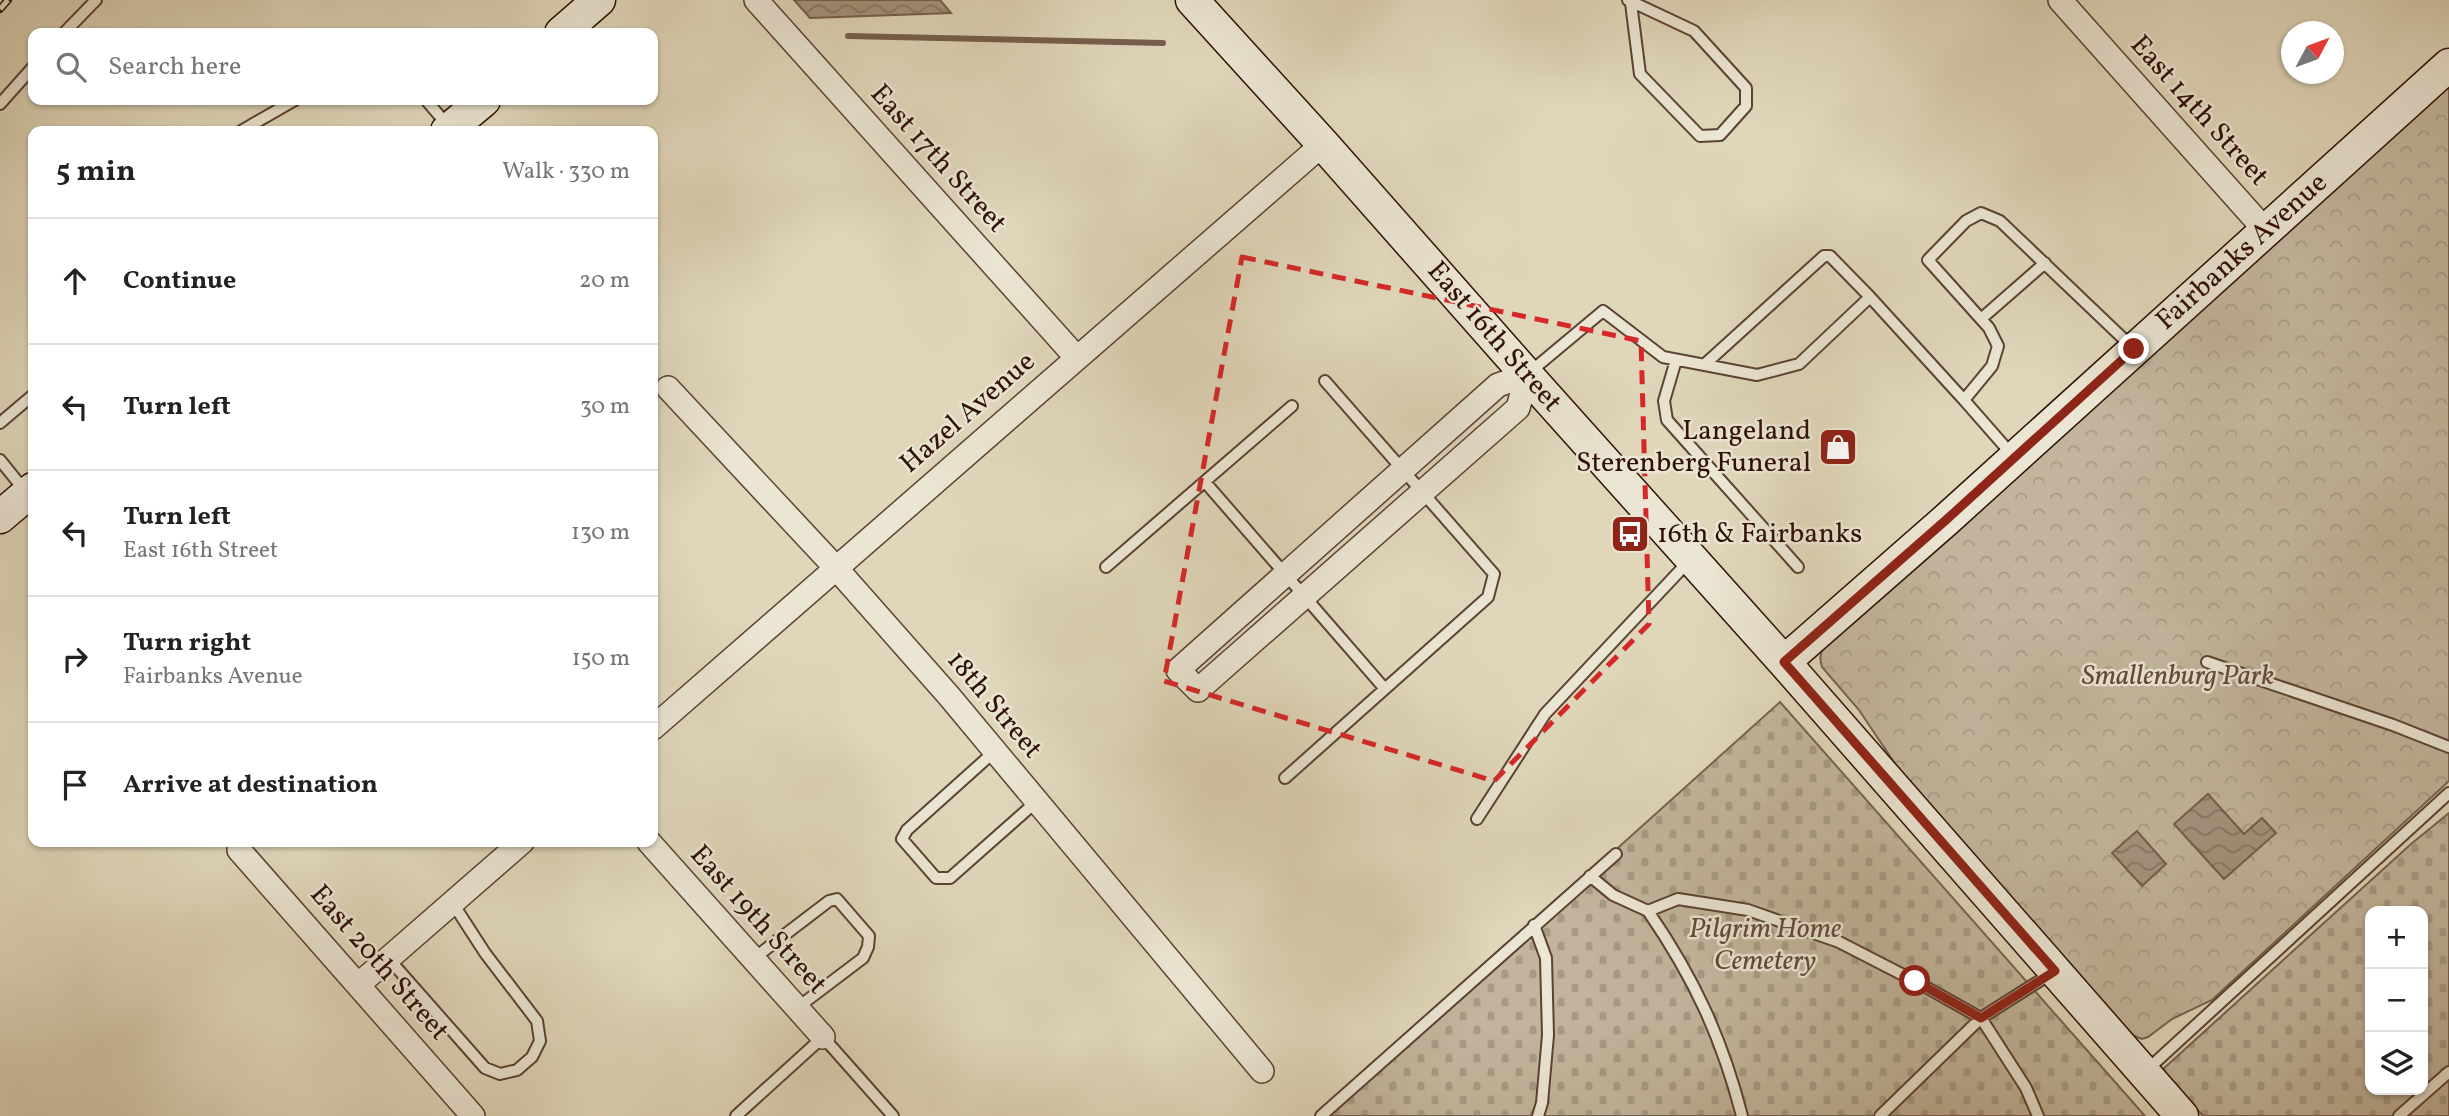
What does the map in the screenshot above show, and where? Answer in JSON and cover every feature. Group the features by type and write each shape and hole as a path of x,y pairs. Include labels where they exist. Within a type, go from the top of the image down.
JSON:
{"main road":[{"path":"567,28 600,0"},
{"name":"East 16th Street","path":"1192,0 1784,662 2182,1116"},
{"name":"Fairbanks Avenue","path":"1784,662 2015,458 2449,65"},
{"path":"455,126 478,105"},
{"path":"0,517 28,493"}],"street":[{"name":"East 17th Street","path":"757,0 1076,358"},
{"name":"East 14th Street","path":"2060,0 2265,230"},
{"name":"Hazel Avenue","path":"658,724 1323,144"},
{"path":"1527,375 1518,408 1198,690 1178,670 1498,385 1527,375"},
{"name":"18th Street","path":"668,388 836,568 995,751 1262,1071"},
{"path":"358,985 516,847"},
{"name":"East 19th Street","path":"653,847 822,1037"},
{"name":"East 20th Street","path":"239,850 474,1116"}],"lane":[{"path":"69,28 96,0"},
{"path":"1629,1 1694,31 1746,88 1746,106 1720,135 1700,136 1640,75 1629,1"},
{"path":"0,104 28,73"},
{"path":"250,126 286,105"},
{"path":"430,105 447,126"},
{"path":"1964,400 1992,366 1998,346 1989,328 1928,260 1966,221 1981,213 2000,220 2134,349"},
{"path":"1704,365 1824,256 1830,256 2015,458"},
{"path":"1981,319 2045,263"},
{"path":"1527,375 1603,311 1663,357 1757,374 1799,364 1870,298"},
{"path":"1676,359 1664,401 1667,420 1798,567"},
{"path":"1285,778 1488,597 1494,573 1325,380"},
{"path":"0,423 28,399"},
{"path":"1106,567 1292,406"},
{"path":"0,460 28,489"},
{"path":"1205,482 1385,690"},
{"path":"1477,819 1545,714 1691,559"},
{"path":"2207,662 2393,725 2449,747"},
{"path":"995,751 907,830 902,839 936,878 950,878 1037,801"},
{"path":"2144,1073 2443,805 2449,793"},
{"path":"1325,1115 1615,854"},
{"path":"1590,876 1613,895 1648,911 1675,951 1704,1006 1730,1069 1742,1116"},
{"path":"753,960 829,901 837,899 869,936 868,947 863,958 797,1008"},
{"path":"1648,911 1678,900 1748,910 1839,942 1981,1018 2026,1088 2038,1116"},
{"path":"388,958 485,1068 500,1074 517,1070 532,1057 540,1041 537,1021 485,953 452,902"},
{"path":"1534,926 1546,958 1548,1035 1542,1103 1538,1116"},
{"path":"1880,1116 1981,1018 2055,971"},
{"path":"736,1116 822,1037 892,1116"},
{"path":"2399,1116 2448,1074"}],"highlighted area":[{"path":"1242,257 1641,341 1649,624 1494,781 1164,681"}],"green space":[{"name":"Smallenburg Park","path":"2449,83 2449,781 2212,1000 2172,1019 2142,1039 2129,1034 1912,789 1859,710 1822,667 1821,653 1828,640"},
{"name":"Pilgrim Home Cemetery","path":"1780,702 2145,1116 1320,1116"},
{"path":"2449,813 2449,1116 2203,1116 2162,1070 2411,844"}],"water":[{"path":"794,0 940,0 951,13 810,18"},
{"path":"2208,794 2244,834 2262,818 2276,833 2224,879 2174,824"},
{"path":"2137,831 2166,864 2142,886 2112,853"}],"waterway":[{"path":"848,36 1163,43"}],"railway":[{"path":"0,9 8,0"}],"place":[{"name":"Langeland Sterenberg Funeral","path":"1838,447"},
{"name":"16th & Fairbanks","path":"1630,534"}],"route":[{"path":"1915,981 1981,1018 2055,971 1784,662 1946,520 2134,349"}]}
